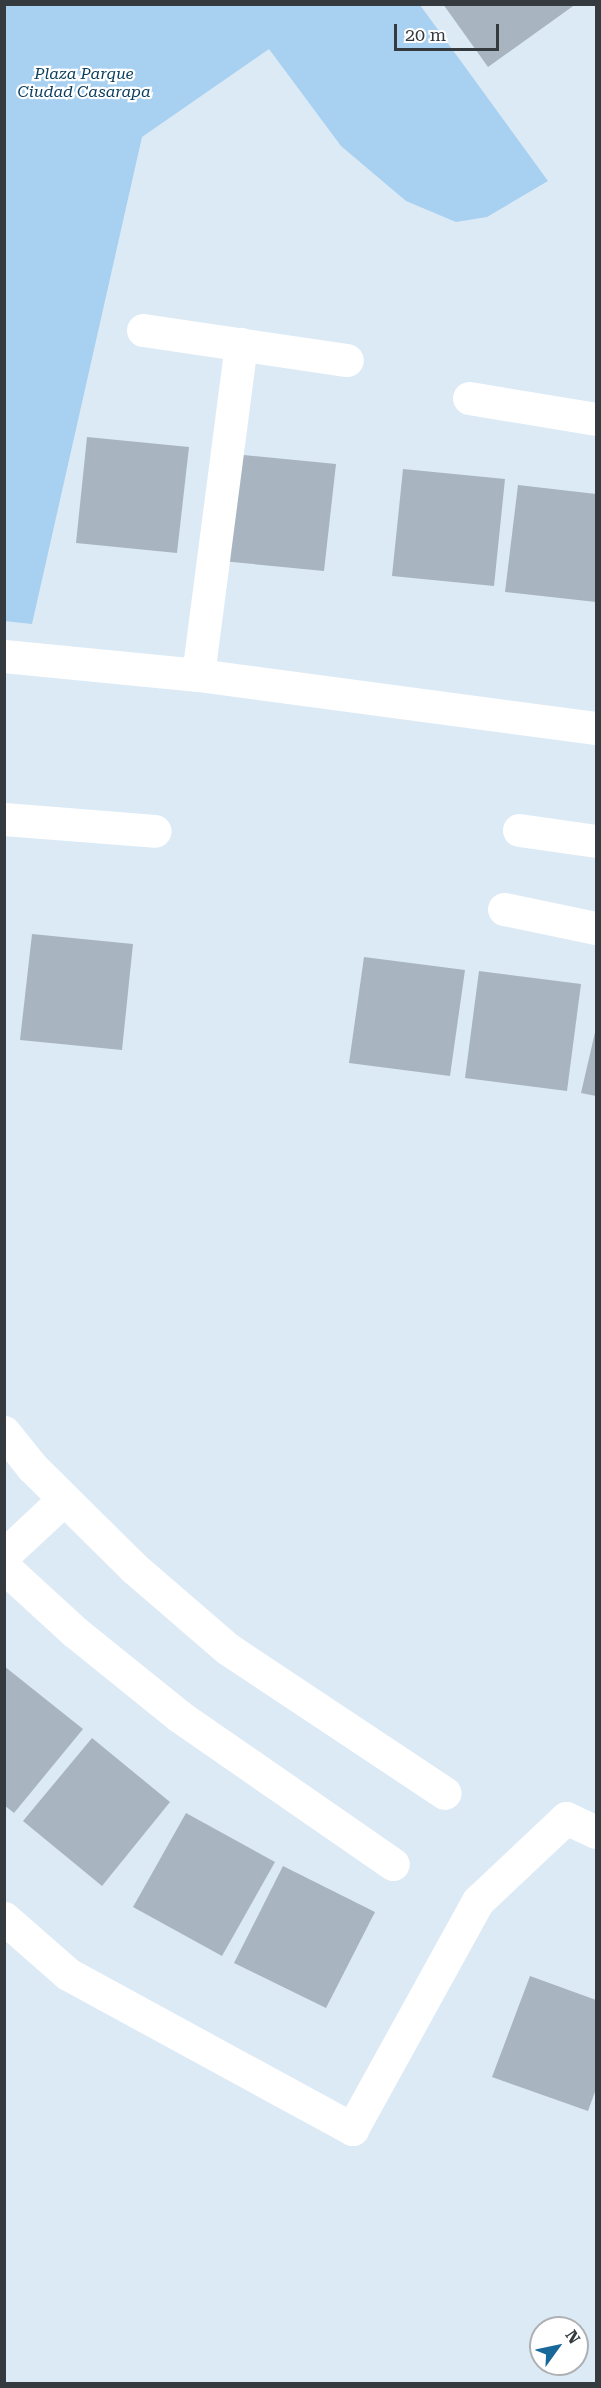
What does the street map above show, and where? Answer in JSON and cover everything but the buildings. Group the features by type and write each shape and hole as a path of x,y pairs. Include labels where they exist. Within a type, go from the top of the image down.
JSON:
{"street":[{"path":"143,330 347,360"},
{"path":"198,675 241,344"},
{"path":"469,398 597,419"},
{"path":"4,656 198,675 597,728"},
{"path":"4,819 155,831"},
{"path":"519,830 597,841"},
{"path":"504,909 597,928"},
{"path":"4,1432 32,1467 134,1568 228,1649 445,1793"},
{"path":"4,1555 64,1499"},
{"path":"4,1567 75,1632 179,1716 393,1864"},
{"path":"4,1918 68,1974 352,2129 478,1901 566,1818 597,1832"}],"green space":[{"name":"Plaza Parque Ciudad Casarapa","path":"5,4 420,5 548,181 487,217 456,222 406,201 341,146 269,49 142,137 32,624 4,621"}]}
